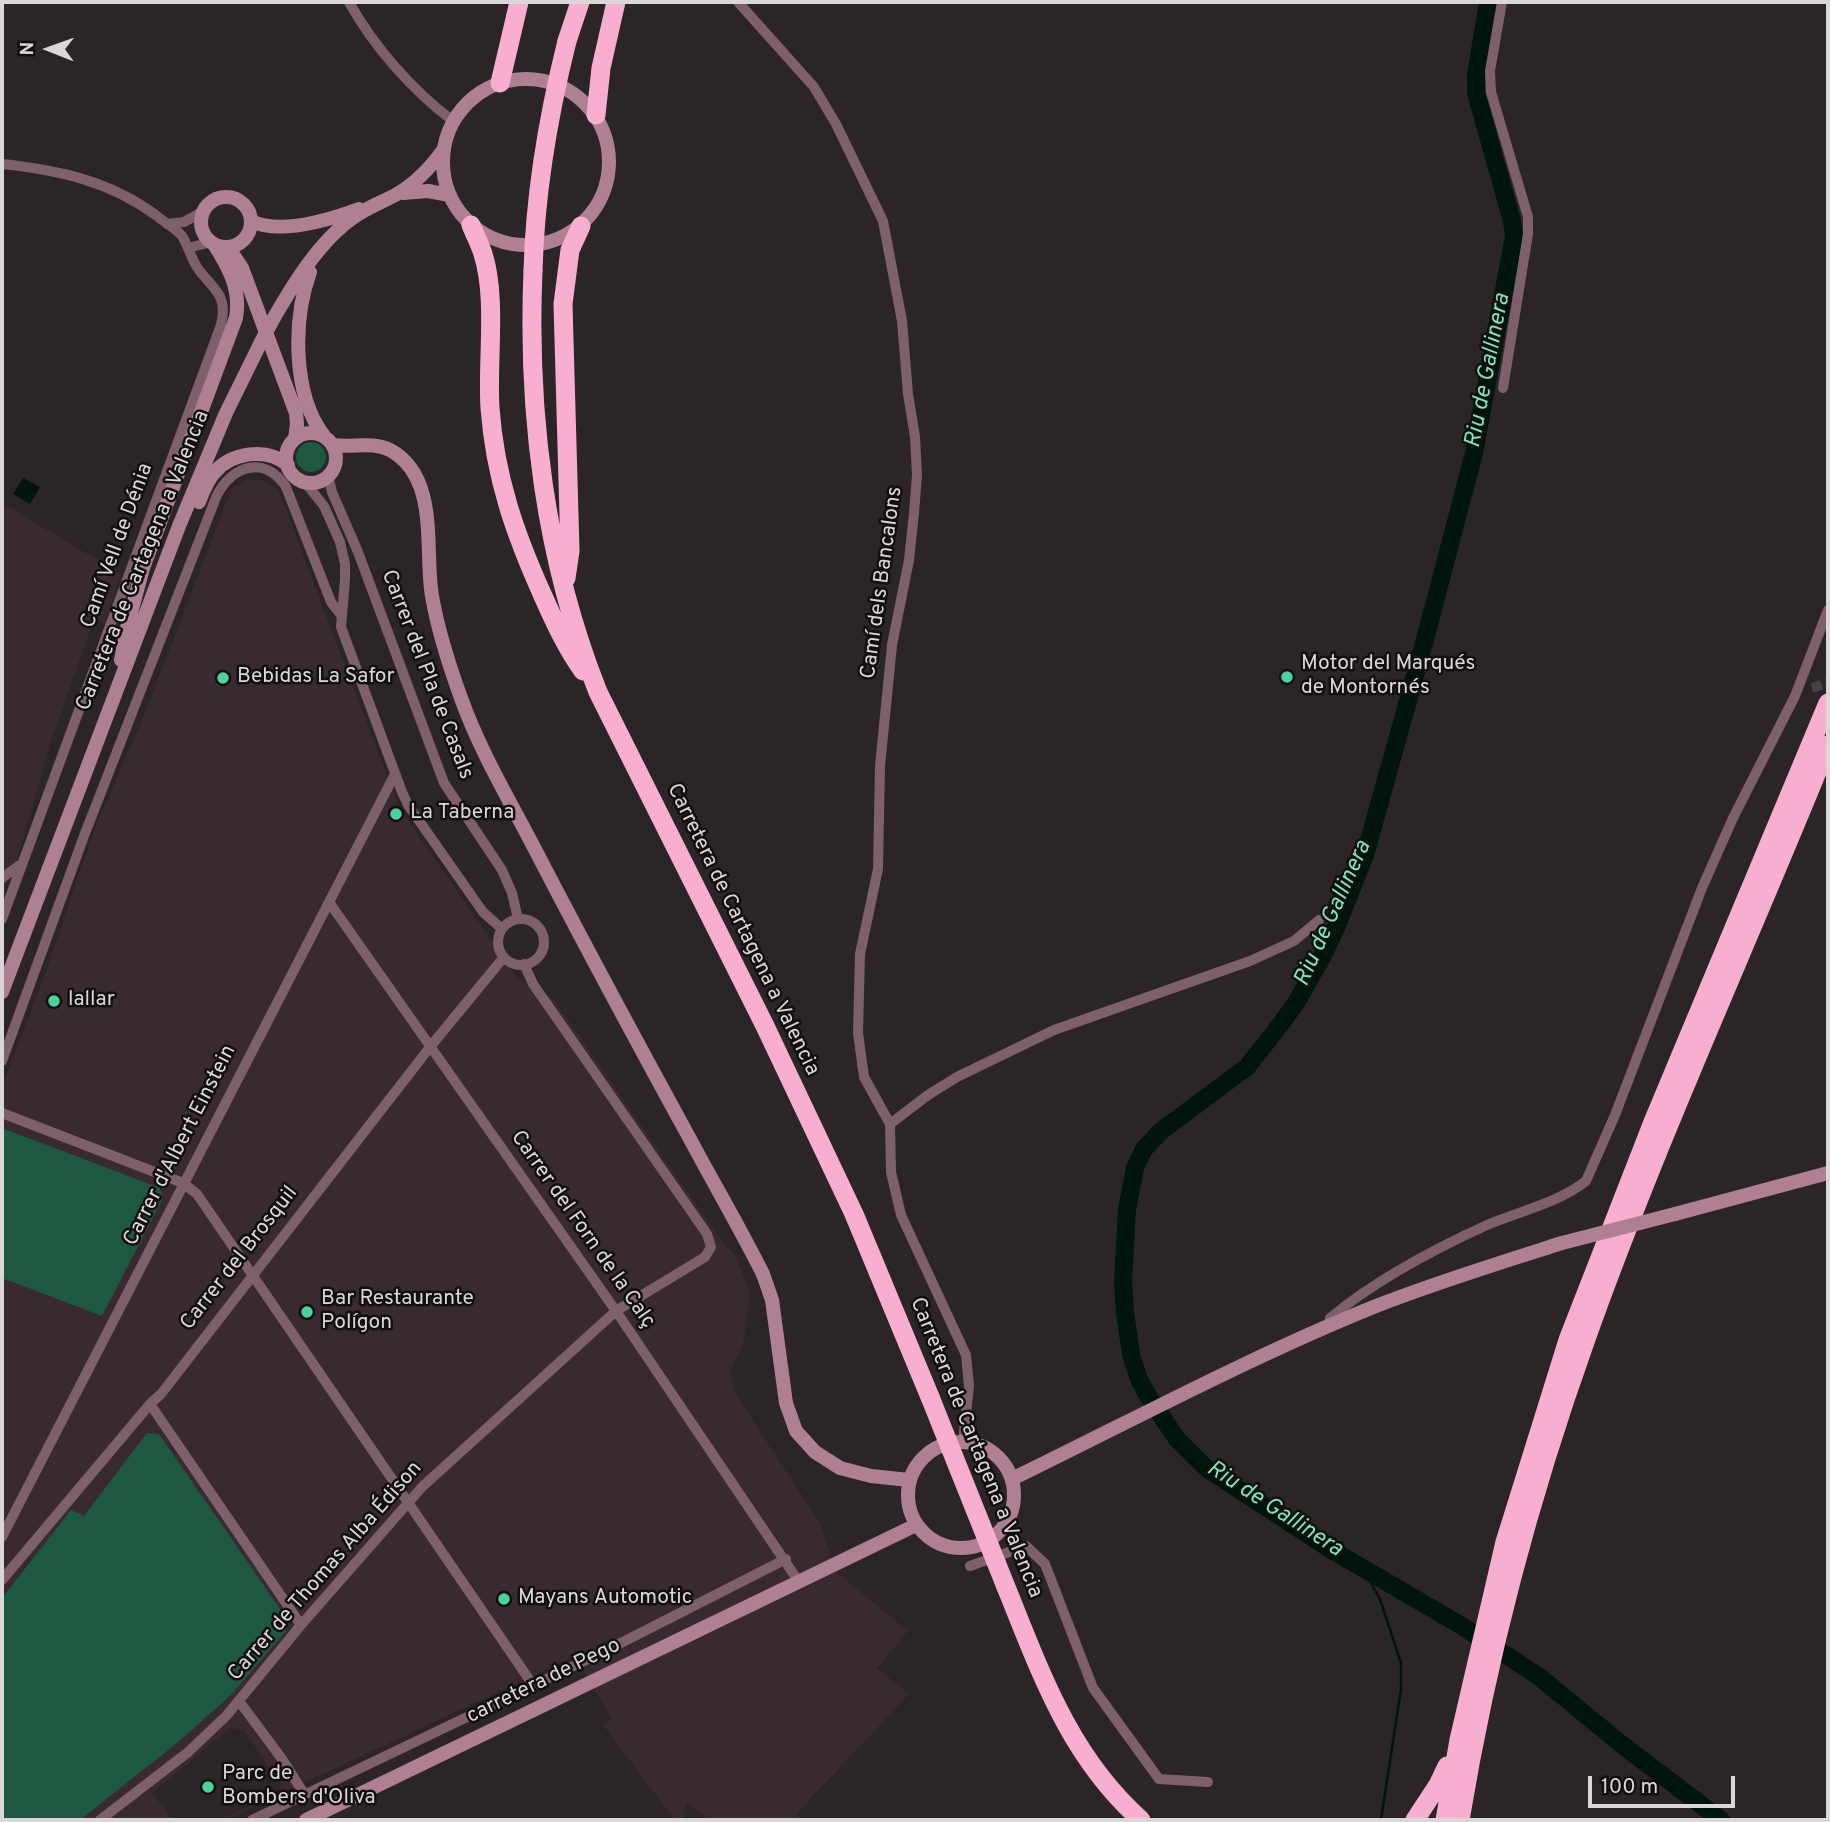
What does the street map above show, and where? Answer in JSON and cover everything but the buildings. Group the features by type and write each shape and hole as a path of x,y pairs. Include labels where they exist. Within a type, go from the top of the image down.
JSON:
{"highway":[{"path":"500,83 519,2"},
{"name":"Carretera de Cartagena a Valencia","path":"580,2 552,103 541,164 531,324 534,406 551,531 582,652 598,692 765,1026 855,1214 1049,1696 1073,1738 1107,1784 1141,1820"},
{"path":"596,116 605,46 616,2"},
{"path":"471,225 484,255 488,278 490,406 504,498 524,555 566,648 598,692"},
{"path":"564,589 570,551 563,304 570,250 581,226"},
{"path":"1460,1820 1471,1718 1556,1377 1599,1257 1653,1122 1828,703"},
{"path":"1512,1546 1637,1202 1828,745"},
{"path":"1415,1820 1438,1786 1471,1718"},
{"path":"1445,1820 1459,1740"}],"main road":[{"path":"515,79 546,80 574,93 596,116 608,145 608,177 603,195 581,226 561,239 538,245 514,245 491,238 471,225 450,195 444,173 444,149 453,121 481,92 500,83 515,79"},
{"name":"Carretera de Cartagena a Valencia","path":"2,992 204,464 261,342 317,255 354,217 398,194 422,176 444,149"},
{"name":"Carretera de Cartagena a Valencia","path":"398,194 428,191 450,195"},
{"path":"224,243 248,232 251,221 243,204 232,198 216,200 204,211 203,231 224,243 242,268 296,413 303,424 323,438"},
{"path":"251,221 269,228 296,225 380,202"},
{"path":"117,689 127,628 143,568 237,313 237,295 224,243"},
{"path":"317,255 302,299 299,349 306,396 313,417 336,462"},
{"path":"296,413 297,430 288,449 288,465 294,475 304,481 317,482 328,476 341,454 357,445"},
{"path":"295,439 303,435 357,445 374,445 389,450 406,463 421,487 426,514 432,595 450,667 463,705 553,884 763,1274 772,1300 786,1403 796,1432 825,1461 840,1468 871,1476 909,1480"},
{"path":"117,689 144,638 213,473 225,462 246,455 271,456 288,465"},
{"path":"1012,1479 1203,1385 1329,1327 1433,1284 1562,1243 1828,1173"},
{"path":"963,1441 976,1443 992,1451 1004,1463 1012,1479 1013,1509 996,1535 984,1543 969,1548 954,1548 939,1544 926,1536 916,1525 909,1511 907,1496 909,1480 923,1456 948,1442 963,1441"},
{"name":"carretera de Pego","path":"306,1820 916,1525"}],"street":[{"path":"349,2 364,28 397,68 437,109 453,121"},
{"name":"Camí dels Bancalons","path":"738,2 814,87 836,124 883,221 902,321 908,394 915,437 914,513 909,560 892,645 880,766 878,869 860,954 858,1002 858,1033 864,1077 890,1124"},
{"path":"1502,2 1490,71 1491,92 1528,217 1528,233 1503,388"},
{"path":"2,164 85,178 136,201 180,233 190,220 204,211"},
{"path":"167,224 190,220"},
{"name":"Camí Vell de Dénia","path":"2,919 221,325 224,312 216,288 198,269 180,233"},
{"path":"188,248 224,243"},
{"name":"Carrer del Pla de Casals","path":"2,1061 84,836 218,495 230,478 250,467 259,467 272,472 286,487 331,602 341,615"},
{"name":"Carrer del Pla de Casals","path":"328,476 444,783 502,870 516,905 518,919"},
{"name":"Carrer del Pla de Casals","path":"304,481 324,506 343,551 345,591 341,615 344,634 408,805 483,912 502,929"},
{"path":"1329,1327 1330,1318 1381,1280 1436,1249 1564,1194 1586,1181 1615,1115 1702,888 1733,818 1795,696 1828,610"},
{"name":"Carrer d'Albert Einstein","path":"2,1537 395,774"},
{"path":"2,878 20,865"},
{"name":"Carrer del Forn de la Calç","path":"330,902 616,1311 799,1582"},
{"path":"518,919 529,920 538,926 544,941 538,957 524,964 513,963 504,957 498,942 502,929 518,919"},
{"path":"963,1441 969,1386 966,1355 901,1215 891,1172 890,1124 957,1077 1054,1030 1250,961 1294,940 1319,920"},
{"name":"Carrer del Brosquil","path":"2,1580 161,1394 430,1046 504,957"},
{"name":"Carrer de Thomas Alba Édison","path":"100,1820 187,1753 239,1702 301,1625 422,1487 616,1311 705,1257 711,1247 707,1234 533,984 524,964"},
{"path":"2,1113 183,1183 197,1194 533,1685"},
{"path":"150,1404 301,1625"},
{"path":"970,1566 1026,1546 1045,1564 1093,1688 1159,1779 1208,1782"},
{"path":"252,1820 533,1685 786,1559"},
{"path":"239,1702 305,1795"}],"shaded area":[{"path":"23,478 40,487 30,504 13,494"},
{"path":"246,480 260,480 278,489 399,808 517,977 554,1000 723,1243 736,1257 750,1294 743,1344 730,1370 734,1392 819,1521 836,1572 908,1631 877,1668 909,1694 796,1814 804,1820 709,1820 686,1802 682,1820 675,1820 603,1725 612,1719 575,1656 225,1820 222,1820 279,1792 280,1785 244,1730 230,1728 152,1793 173,1820 2,1820 2,1087 43,980 96,825 143,719 230,493 234,487"},
{"path":"2,503 121,574 104,624 94,619 50,744 18,856 2,900"}],"green space":[{"path":"311,442 322,446 326,457 322,468 311,472 300,468 296,457 300,446"},
{"path":"2,1128 160,1188 163,1198 102,1316 2,1278"},
{"path":"147,1433 159,1434 287,1619 286,1631 231,1695 177,1743 80,1820 2,1820 2,1598 71,1510 84,1516"}],"waterway":[{"name":"Riu de Gallinera","path":"1488,2 1476,75 1476,93 1514,236 1474,453 1423,647 1365,855 1322,957 1296,1003 1247,1067 1161,1131 1144,1149 1135,1168 1127,1210 1123,1282 1125,1312 1131,1355 1139,1379 1177,1439 1206,1468 1330,1549 1462,1626 1541,1678 1621,1744 1721,1820"},
{"path":"1363,1569 1380,1599 1401,1663 1401,1689 1381,1820"}],"tunnel":[{"path":"1812,688 1828,683"}],"place":[{"name":"Motor del Marqués de Montornés","path":"1287,677"},
{"name":"Bebidas La Safor","path":"223,678"},
{"name":"La Taberna","path":"396,814"},
{"name":"lallar","path":"54,1001"},
{"name":"Bar Restaurante Polígon","path":"307,1312"},
{"name":"Mayans Automotic","path":"504,1599"},
{"name":"Parc de Bombers d'Oliva","path":"208,1787"}]}
